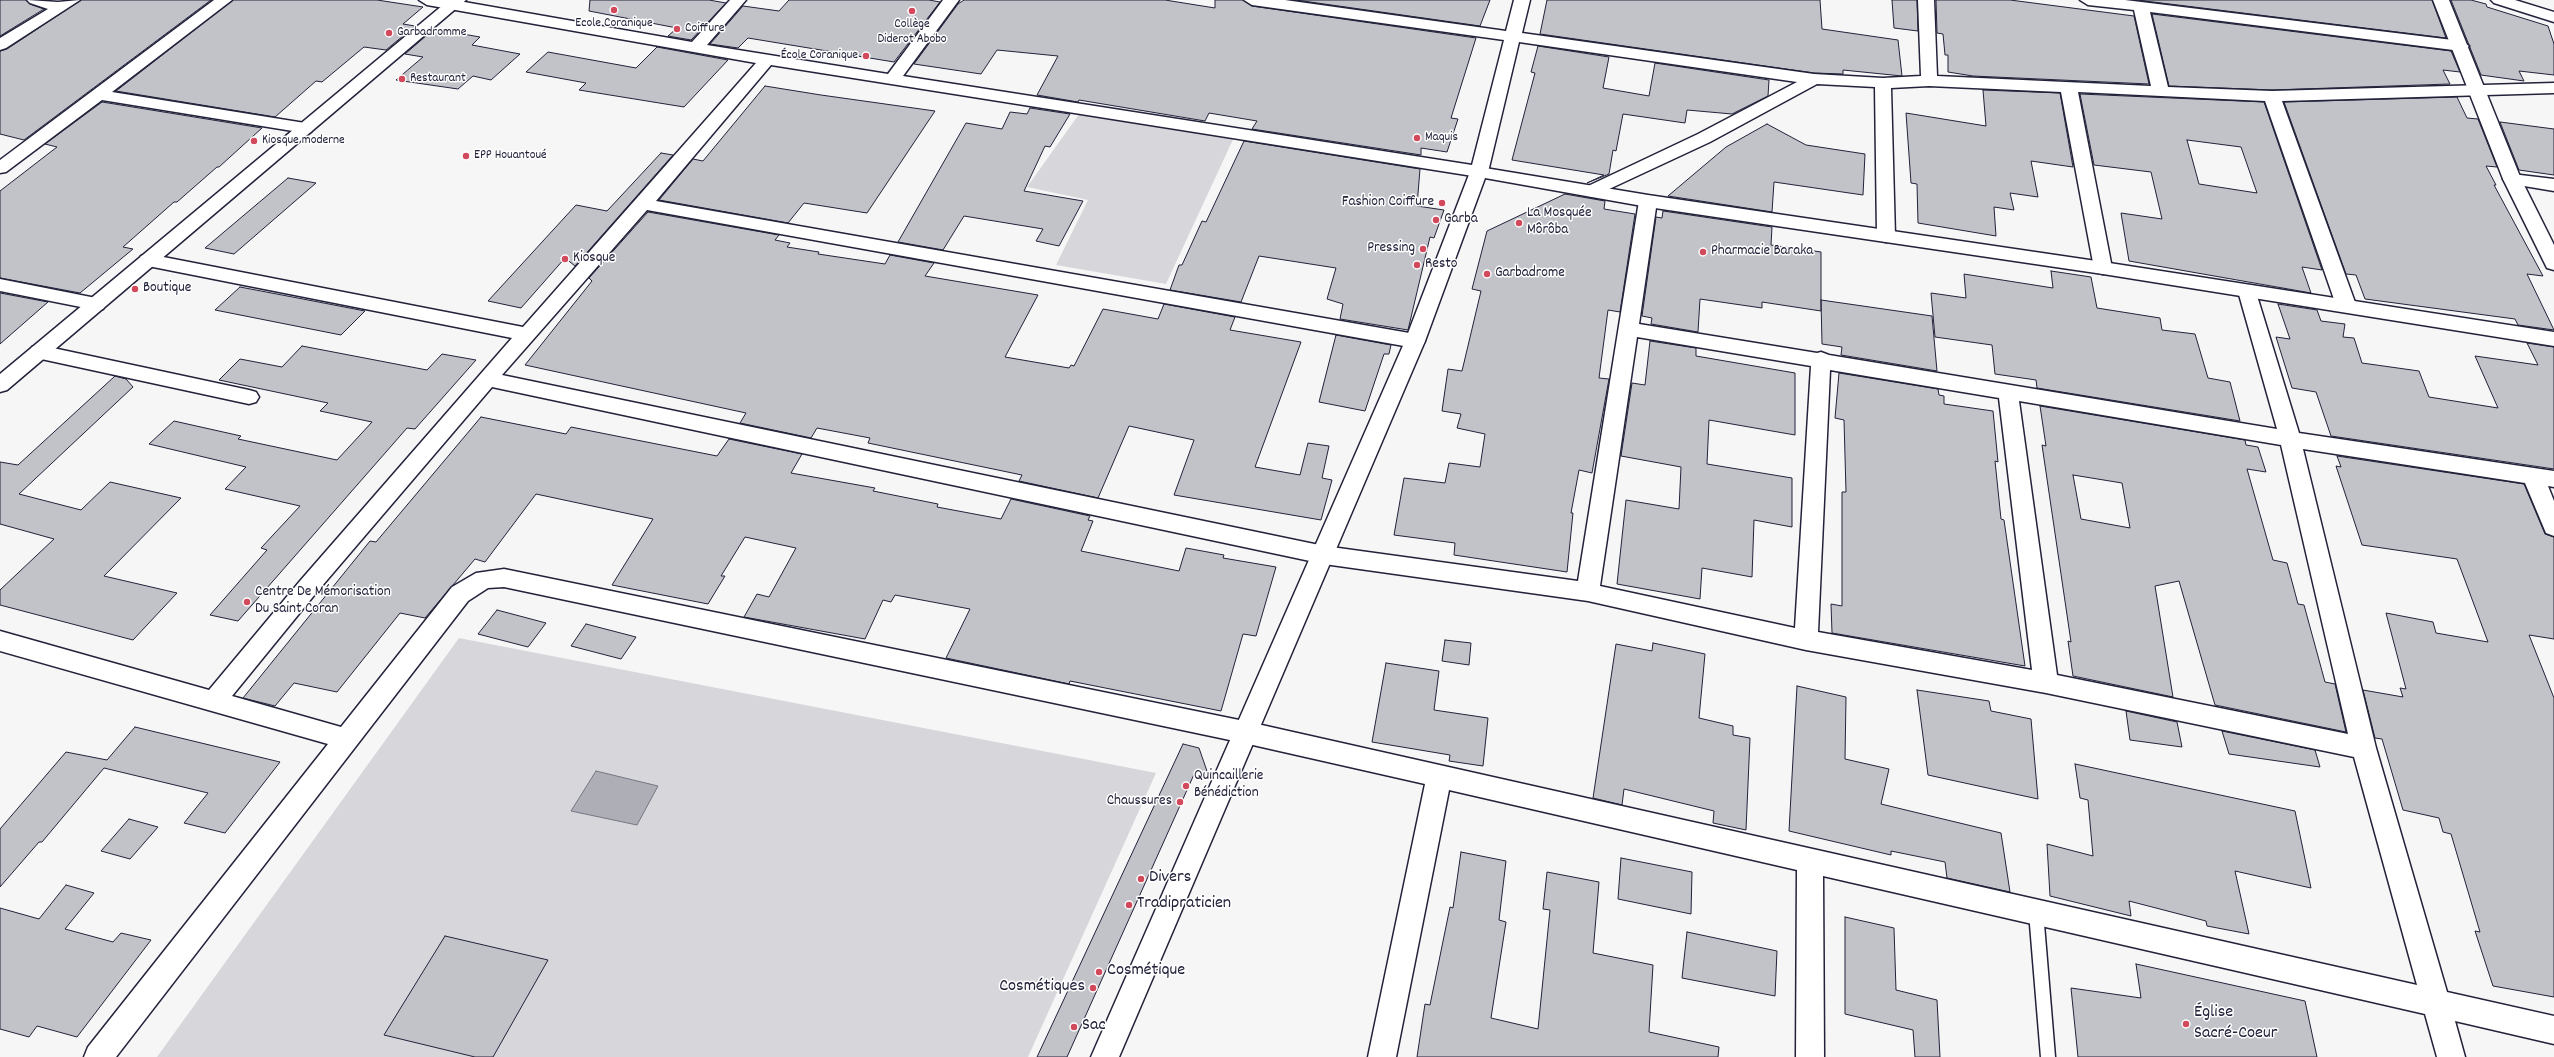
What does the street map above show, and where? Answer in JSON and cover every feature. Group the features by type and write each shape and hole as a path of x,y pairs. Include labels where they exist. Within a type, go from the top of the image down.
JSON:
{"street":[{"path":"36,0 65,4"},
{"path":"0,168 96,94 224,0"},
{"path":"427,0 454,3 695,48 1479,172 1648,201 2103,268 2554,339"},
{"path":"695,48 738,0"},
{"path":"892,80 951,0"},
{"path":"1252,0 1512,38 1745,68 1814,79 1883,83 1929,81 2069,89 2272,96 2554,88"},
{"path":"1105,1057 1244,732 1324,554 1415,340 1479,172 1522,0"},
{"path":"1926,0 1929,81"},
{"path":"2088,0 2461,46"},
{"path":"2441,0 2461,46 2512,179 2554,264"},
{"path":"2498,0 2554,17"},
{"path":"0,385 454,3"},
{"path":"0,45 65,4"},
{"path":"2141,6 2161,92"},
{"path":"213,702 308,587 487,379 644,204 768,60"},
{"path":"1592,191 1704,138 1814,79"},
{"path":"1883,83 1886,236"},
{"path":"2069,89 2103,268"},
{"path":"96,94 305,128"},
{"path":"2272,96 2346,306"},
{"path":"2512,179 2554,184"},
{"path":"1588,592 1648,201"},
{"path":"644,204 1415,340"},
{"path":"148,260 526,334"},
{"path":"0,285 96,304"},
{"path":"2247,291 2290,439 2364,748 2450,1057"},
{"path":"1628,329 1821,359 2290,439 2554,479"},
{"path":"39,352 249,397"},
{"path":"1806,640 1821,359"},
{"path":"487,379 1324,554 1588,592 1806,640 2046,683 2364,748"},
{"path":"2008,392 2046,683"},
{"path":"2533,476 2554,527"},
{"path":"98,1057 460,594 484,579 504,578 1244,732 2554,1030"},
{"path":"0,641 346,739"},
{"path":"1382,1057 1439,777"},
{"path":"1810,860 1810,1057"}],"lane":[{"path":"2036,912 2048,1057"}],"shaded area":[{"path":"1082,110 1236,133 1166,284 1056,265 1088,200 1027,187"},
{"path":"459,638 1156,773 1028,1057 157,1057"},
{"path":"596,771 658,786 637,825 571,811"}],"building":[{"path":"0,0 26,0 30,4 44,9 0,36"},
{"path":"81,0 211,0 24,140 0,134 0,51 7,49"},
{"path":"233,0 377,0 423,7 403,24 415,26 386,50 364,47 322,82 316,81 275,117 116,91"},
{"path":"590,0 709,0 726,3 691,40 668,36 677,28 589,11"},
{"path":"789,0 929,0 940,2 894,62 748,38 738,48 710,44 743,6 779,11"},
{"path":"964,0 1165,0 1215,8 1215,0 1243,0 1252,6 1476,38 1451,118 1458,119 1447,152 1421,148 1421,155 1252,129 1257,121 1209,113 1205,121 1079,100 1078,102 1037,95 1058,56 997,50 981,74 914,64 958,4"},
{"path":"1296,0 1490,0 1480,26"},
{"path":"1547,0 1820,0 1822,29 1898,40 1902,76 1843,70 1843,74 1814,73 1540,34"},
{"path":"1892,0 1917,0 1918,31 1894,28"},
{"path":"1936,0 2010,0 2134,16 2149,84 1973,76 1948,72 1948,55 1945,55 1943,34 1937,33"},
{"path":"2137,0 2432,0 2446,38"},
{"path":"2451,0 2471,0 2486,4 2487,7 2548,26 2554,44 2554,75 2519,71 2524,81 2481,75"},
{"path":"2152,14 2451,51 2460,72 2443,70 2450,84 2272,90 2169,86"},
{"path":"434,29 480,37 472,45 520,54 491,80 473,76 458,89 396,80 423,57 405,54"},
{"path":"1538,46 1609,57 1603,88 1649,96 1655,63 1769,80 1768,96 1732,114 1687,110 1685,123 1623,114 1616,151 1613,150 1609,174 1587,183 1604,175 1512,160 1535,73 1531,72"},
{"path":"657,47 728,60 684,107 579,90 586,83 526,72 548,52 636,68"},
{"path":"765,86 935,111 867,213 804,203 788,223 659,200 693,159 703,161"},
{"path":"1983,90 2060,93 2073,167 2031,161 2038,197 2010,193 2014,210 1994,207 1996,236 1918,223 1917,184 1911,183 1906,113 1986,126"},
{"path":"2080,94 2264,102 2322,270 2302,267 2311,293 2129,261 2121,213 2162,219 2151,172 2094,165","holes":["2187,140 2241,147 2257,193 2199,184"]},
{"path":"2457,97 2467,118 2478,119 2497,167 2486,166 2496,185 2494,185 2543,276 2527,274 2554,330 2518,325 2515,319 2365,299 2356,275 2346,274 2284,102"},
{"path":"102,102 262,128 219,167 217,167 177,202 174,202 123,247 133,249 80,293 0,278 0,191 57,147 45,144"},
{"path":"1030,108 1070,114 1050,147 1045,146 1024,191 1083,201 1059,246 1036,241 1043,229 964,216 943,250 898,242 966,123 1002,129 1010,112 1027,114"},
{"path":"2500,122 2554,129 2554,175 2519,170"},
{"path":"1767,124 1806,145 1865,154 1863,195 1774,182 1772,212 1668,196 1726,147"},
{"path":"1244,141 1420,169 1417,206 1444,210 1434,238 1430,237 1408,330 1340,319 1343,304 1327,299 1336,268 1259,256 1241,302 1170,290 1179,265 1182,265 1202,221 1206,222"},
{"path":"661,153 673,155 575,266 565,258 521,308 488,301 576,205 607,211"},
{"path":"288,178 316,183 234,254 205,248"},
{"path":"1565,194 1605,201 1604,209 1635,214 1620,312 1608,310 1599,378 1609,379 1592,473 1579,470 1571,513 1573,513 1567,572 1454,555 1455,543 1394,535 1404,478 1445,483 1449,463 1480,467 1485,434 1457,428 1461,414 1442,411 1448,369 1462,371 1481,291 1472,289 1487,231"},
{"path":"1663,211 1772,227 1771,245 1821,252 1821,311 1762,302 1762,308 1700,299 1698,332 1651,324 1652,318 1642,316 1656,217 1662,218"},
{"path":"648,212 779,235 775,240 790,243 787,247 819,252 818,254 885,264 890,255 934,263 925,276 1038,295 1005,357 1069,368 1071,365 1074,366 1103,309 1158,319 1164,304 1235,317 1230,330 1301,342 1255,467 1300,475 1308,443 1329,446 1322,478 1332,480 1321,520 1174,495 1194,440 1129,426 1098,498 1019,481 1022,475 868,443 870,438 817,428 811,438 740,423 746,413 525,365 592,281 589,278"},
{"path":"2051,271 2091,277 2097,308 2160,318 2162,330 2195,334 2208,378 2230,382 2240,421 2037,388 2036,380 1995,374 1992,345 1935,337 1931,293 1966,298 1964,274 2053,288"},
{"path":"240,287 365,311 341,335 215,310"},
{"path":"0,293 48,302 0,344"},
{"path":"1821,300 1932,316 1937,371 1841,355 1842,347 1822,344"},
{"path":"2278,304 2317,310 2321,321 2345,324 2343,337 2354,338 2362,363 2419,371 2429,397 2498,408 2475,356 2538,365 2527,343 2554,347 2554,469 2331,436 2316,392 2292,388 2276,337 2290,339"},
{"path":"1336,335 1391,345 1389,354 1384,354 1365,411 1319,402"},
{"path":"1650,341 1696,348 1696,356 1795,373 1795,435 1709,420 1707,464 1792,478 1792,527 1754,520 1752,577 1702,568 1700,599 1617,584 1626,500 1679,509 1681,467 1621,456 1632,383 1645,385"},
{"path":"302,346 427,370 442,354 476,360 415,429 407,428 238,621 210,615 267,550 261,548 300,506 225,489 246,467 149,444 174,421 241,436 238,439 337,460 372,422 320,411 328,403 219,380 240,359 282,367"},
{"path":"1839,373 1938,389 1939,395 1944,396 1944,404 1993,411 1998,462 1995,461 2001,519 2004,520 2025,666 1832,633 1831,604 1842,606 1842,492 1846,492 1844,420 1835,418"},
{"path":"115,376 126,379 133,387 19,494 81,510 110,482 181,498 104,576 177,593 133,640 0,605 0,590 54,539 0,524 0,462 18,465"},
{"path":"2040,406 2245,440 2246,445 2258,447 2266,472 2247,469 2273,560 2287,563 2298,604 2304,605 2325,682 2335,684 2346,732 2215,705 2179,581 2155,586 2173,697 2073,676 2068,641 2071,642 2042,445 2046,446","holes":["2073,475 2122,483 2130,528 2081,519"]},
{"path":"481,417 566,434 571,427 717,456 729,439 802,454 791,473 875,488 873,491 938,504 937,507 1001,519 1011,499 1090,516 1088,520 1093,521 1081,551 1179,571 1186,548 1224,555 1223,558 1276,567 1256,636 1243,634 1221,711 1070,681 1069,684 946,658 970,609 895,595 891,602 883,600 865,639 744,617 757,594 769,597 796,548 745,537 721,576 725,576 708,604 612,585 653,519 536,494 485,562 475,559 425,618 400,613 337,692 294,683 275,706 243,698 370,541 376,542"},
{"path":"2337,456 2524,484 2545,534 2554,537 2554,639 2529,635 2554,698 2554,997 2493,986 2475,931 2480,932 2451,834 2443,832 2439,818 2403,810 2382,739 2375,738 2363,690 2403,697 2400,688 2406,689 2386,613 2433,622 2436,633 2488,642 2457,559 2362,545 2336,466 2341,467"},
{"path":"497,610 546,623 528,647 478,634"},
{"path":"586,624 636,637 621,659 571,646"},
{"path":"1445,640 1471,643 1469,665 1442,661"},
{"path":"1653,643 1705,654 1699,718 1733,726 1733,735 1750,738 1746,830 1713,823 1714,811 1624,789 1622,805 1593,798 1616,644 1652,651"},
{"path":"1386,663 1439,671 1434,710 1488,718 1483,766 1449,761 1450,755 1372,742"},
{"path":"1797,686 1846,697 1845,759 1889,769 1881,804 2001,833 2010,892 1947,878 1945,862 1891,851 1891,855 1789,831"},
{"path":"1917,690 1989,701 1991,711 2031,719 2038,799 1928,775"},
{"path":"2126,711 2177,722 2182,747 2130,740"},
{"path":"135,727 280,762 225,833 184,823 208,793 104,768 42,842 39,842 0,887 0,829 66,752 107,760"},
{"path":"2222,731 2315,750 2320,767 2229,754"},
{"path":"1183,744 1199,748 1208,774 1196,770 1067,1057 1037,1057"},
{"path":"2075,764 2295,811 2311,888 2235,871 2249,934 2207,926 2206,921 2129,901 2131,916 2050,896 2047,844 2093,856 2088,800 2080,798"},
{"path":"129,819 158,827 130,859 101,851"},
{"path":"1461,852 1506,861 1499,920 1506,922 1491,1018 1538,1029 1550,910 1543,909 1547,872 1599,882 1593,953 1653,965 1649,1032 1719,1047 1718,1057 1417,1057 1425,1004 1430,1005 1450,907 1453,908"},
{"path":"1621,858 1692,872 1691,914 1618,899"},
{"path":"66,885 94,893 65,929 113,942 121,933 151,940 77,1037 37,1026 29,1037 0,1029 0,908 39,919"},
{"path":"1845,917 1894,928 1896,990 1937,1000 1940,1057 1915,1057 1913,1030 1845,1014"},
{"path":"1687,932 1777,951 1775,996 1682,978"},
{"path":"445,936 548,960 493,1057 475,1057 384,1035"},
{"path":"2136,964 2305,1001 2317,1057 2078,1057 2071,988 2141,998"}],"place":[{"name":"Ecole Coranique","path":"614,10"},
{"name":"Collège Diderot Abobo","path":"912,11"},
{"name":"Coiffure","path":"677,29"},
{"name":"Garbadromme","path":"389,33"},
{"name":"École Coranique","path":"866,56"},
{"name":"Restaurant","path":"402,79"},
{"name":"Maquis","path":"1417,138"},
{"name":"Kiosque moderne","path":"254,141"},
{"name":"EPP Houantoué","path":"466,156"},
{"name":"Fashion Coiffure","path":"1442,203"},
{"name":"Garba","path":"1436,220"},
{"name":"La Mosquée Môrôba","path":"1519,223"},
{"name":"Pressing","path":"1423,249"},
{"name":"Pharmacie Baraka","path":"1703,252"},
{"name":"Kiosque","path":"565,259"},
{"name":"Resto","path":"1417,265"},
{"name":"Garbadrome","path":"1487,274"},
{"name":"Boutique","path":"135,289"},
{"name":"Centre De Mémorisation Du Saint Coran","path":"247,602"},
{"name":"Quincaillerie Bénédiction","path":"1186,786"},
{"name":"Chaussures","path":"1180,802"},
{"name":"Divers","path":"1141,879"},
{"name":"Tradipraticien","path":"1129,905"},
{"name":"Cosmétique","path":"1099,972"},
{"name":"Cosmétiques","path":"1093,988"},
{"name":"Église Sacré-Coeur","path":"2186,1024"},
{"name":"Sac","path":"1074,1027"}]}
